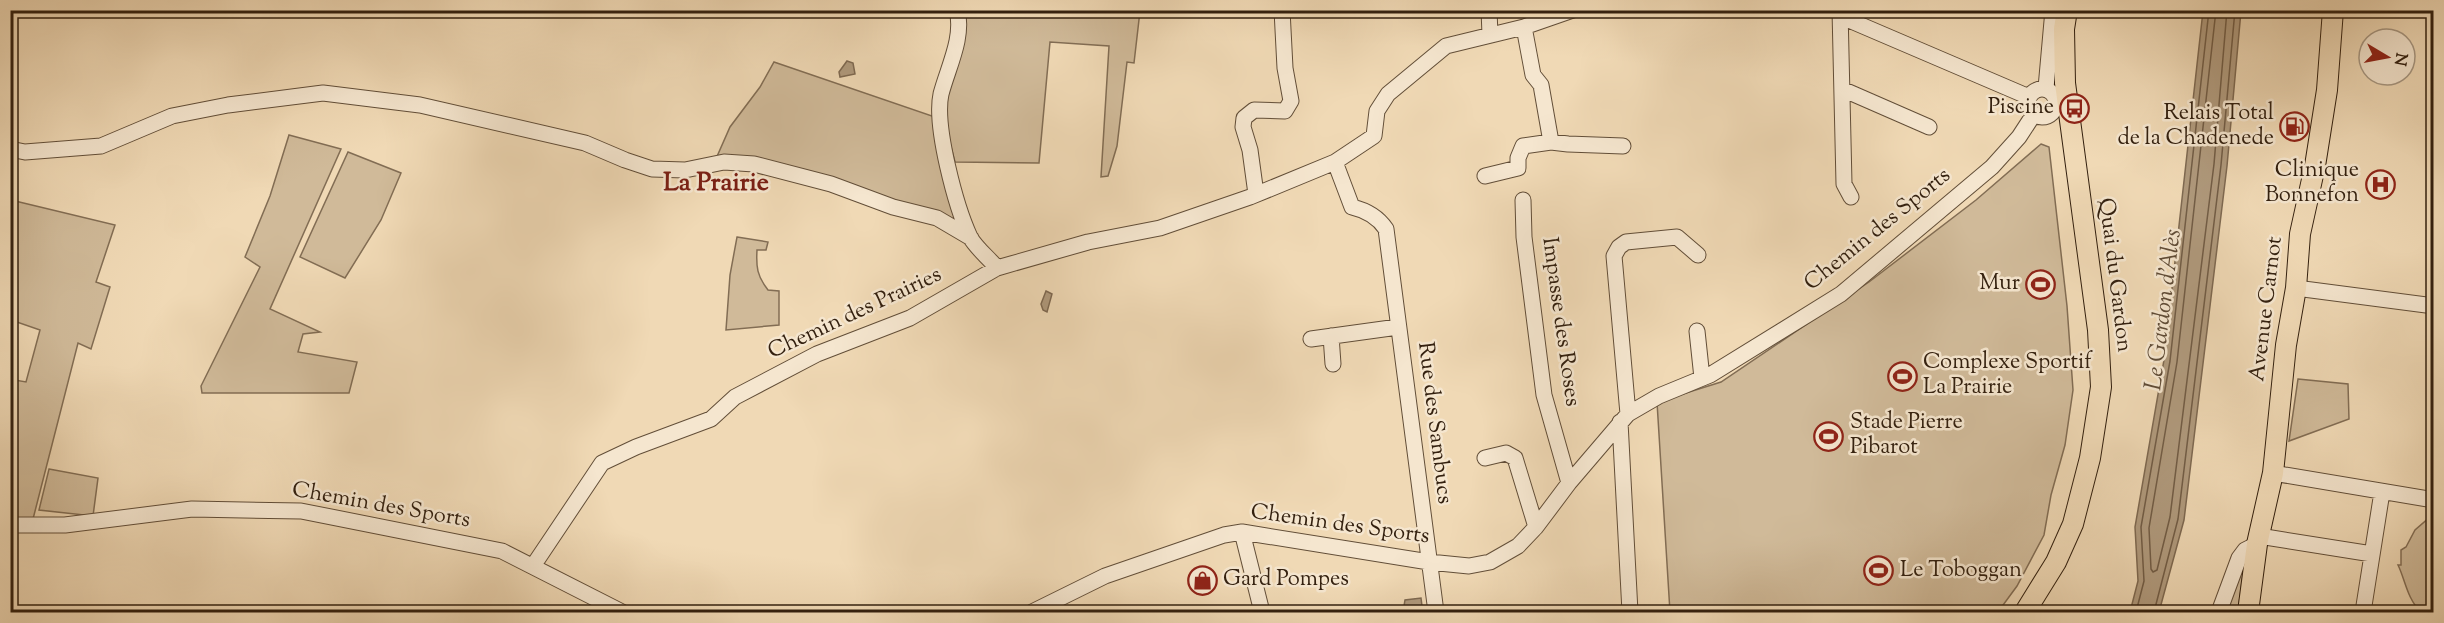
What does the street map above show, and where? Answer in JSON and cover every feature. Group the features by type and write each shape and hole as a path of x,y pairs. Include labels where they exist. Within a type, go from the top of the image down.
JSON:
{"main road":[{"name":"Quai du Gardon","path":"2025,612 2056,562 2073,524 2090,458 2101,387 2098,330 2063,54 2067,10"},
{"name":"Avenue Carnot","path":"2248,612 2258,540 2273,473 2286,345 2296,288 2303,215 2315,166 2326,90 2333,10"}],"street":[{"path":"957,10 960,25 940,97 940,117 947,164 971,238"},
{"path":"1257,194 1250,150 1243,127 1244,118 1254,110 1285,111 1289,108 1291,101 1285,68 1282,10"},
{"path":"1489,10 1490,35"},
{"name":"Chemin des Prairies","path":"533,566 602,463 636,447 711,420 735,397 818,354 910,318 997,268 1088,242 1160,228 1257,194 1335,162 1374,136 1377,111 1389,94 1446,46 1524,27 1573,10"},
{"path":"2046,88 2053,10"},
{"path":"1851,197 1844,184 1841,14 2029,97"},
{"path":"1524,27 1533,75 1541,85 1551,142"},
{"path":"2046,88 2056,97 2055,110 2048,116 2034,114 2028,106 2029,97 2034,91 2046,88"},
{"path":"1842,89 1929,128"},
{"path":"10,149 24,152 101,146 172,116 228,105 323,93 420,105 585,143 652,169 685,170 724,162 754,164 831,184 893,207 937,218 971,238 997,268"},
{"name":"Chemin des Sports","path":"1032,612 1105,576 1224,535 1242,532 1429,562 1469,566 1490,562 1518,546 1536,527 1569,483 1624,418 1659,396 1702,378 1840,294 1992,167 2019,137 2034,114"},
{"path":"1485,176 1518,168 1518,158 1523,146 1551,142 1623,146"},
{"name":"Rue des Sambucs","path":"1335,162 1352,207 1381,222 1386,229 1436,612"},
{"name":"Impasse des Roses","path":"1523,200 1524,237 1544,395 1569,483"},
{"path":"1630,612 1624,418 1614,256 1619,247 1626,242 1677,237 1698,255"},
{"path":"2296,288 2433,306"},
{"name":"Rue des Sambucs","path":"1311,339 1398,327"},
{"path":"1697,331 1702,378"},
{"path":"1331,336 1333,364"},
{"path":"1485,458 1506,453 1515,458 1536,527"},
{"path":"2273,473 2433,500"},
{"path":"2363,612 2382,492"},
{"name":"Chemin des Sports","path":"10,525 65,525 192,509 301,511 502,551 622,612"},
{"path":"1242,532 1262,612"},
{"path":"2219,612 2239,558 2258,540 2372,554"}],"shaded area":[{"path":"959,11 1140,11 1134,63 1127,62 1117,146 1108,176 1101,177 1109,46 1050,42 1039,163 955,162 943,116"},
{"path":"774,62 935,117 964,228 947,218 715,161 730,127 760,87"},
{"path":"289,135 341,149 270,309 320,332 303,334 298,352 357,362 349,393 202,393 201,386 260,267 245,257 270,196"},
{"name":"Complexe Sportif La Prairie","path":"2041,144 2049,147 2067,306 2073,390 2065,445 2051,495 2044,535 2017,586 1998,612 1670,612 1657,402 1721,382 1869,282 1976,200"},
{"path":"348,152 401,173 381,220 345,278 300,257"},
{"path":"11,200 115,225 96,282 110,287 91,349 78,343 33,519 11,519 10,401 15,380 26,382 40,330 11,320"},
{"path":"737,237 768,242 766,250 757,250 757,266 759,276 768,290 779,291 779,325 726,330 730,275"},
{"path":"2298,379 2348,384 2349,419 2289,441"},
{"path":"49,469 98,478 93,516 39,510"},
{"path":"2433,506 2433,612 2421,612 2409,595 2398,565 2401,565 2401,550 2406,547 2415,530 2431,516"},
{"path":"2244,566 2238,612 2224,612"}],"water":[{"path":"2203,11 2241,11 2227,166 2184,520 2159,612 2130,612 2138,581 2135,527 2164,360"},
{"path":"847,61 853,63 855,74 840,77 839,72"},
{"path":"1046,291 1052,294 1047,312 1043,310 1041,304"},
{"path":"1421,598 1422,606 1404,606 1405,600"}],"place":[{"name":"Piscine","path":"2075,108"},
{"name":"Relais Total de la Chadenede","path":"2295,127"},
{"name":"Clinique Bonnefon","path":"2380,184"},
{"name":"Mur","path":"2041,284"},
{"name":"Complexe Sportif La Prairie","path":"1902,376"},
{"name":"Stade Pierre Pibarot","path":"1829,436"},
{"name":"Le Toboggan","path":"1879,571"},
{"name":"Gard Pompes","path":"1202,580"}],"district":[{"name":"La Prairie","path":"716,183"}],"water label":[{"name":"Le Gardon d'Alès","path":"2164,310"}]}
